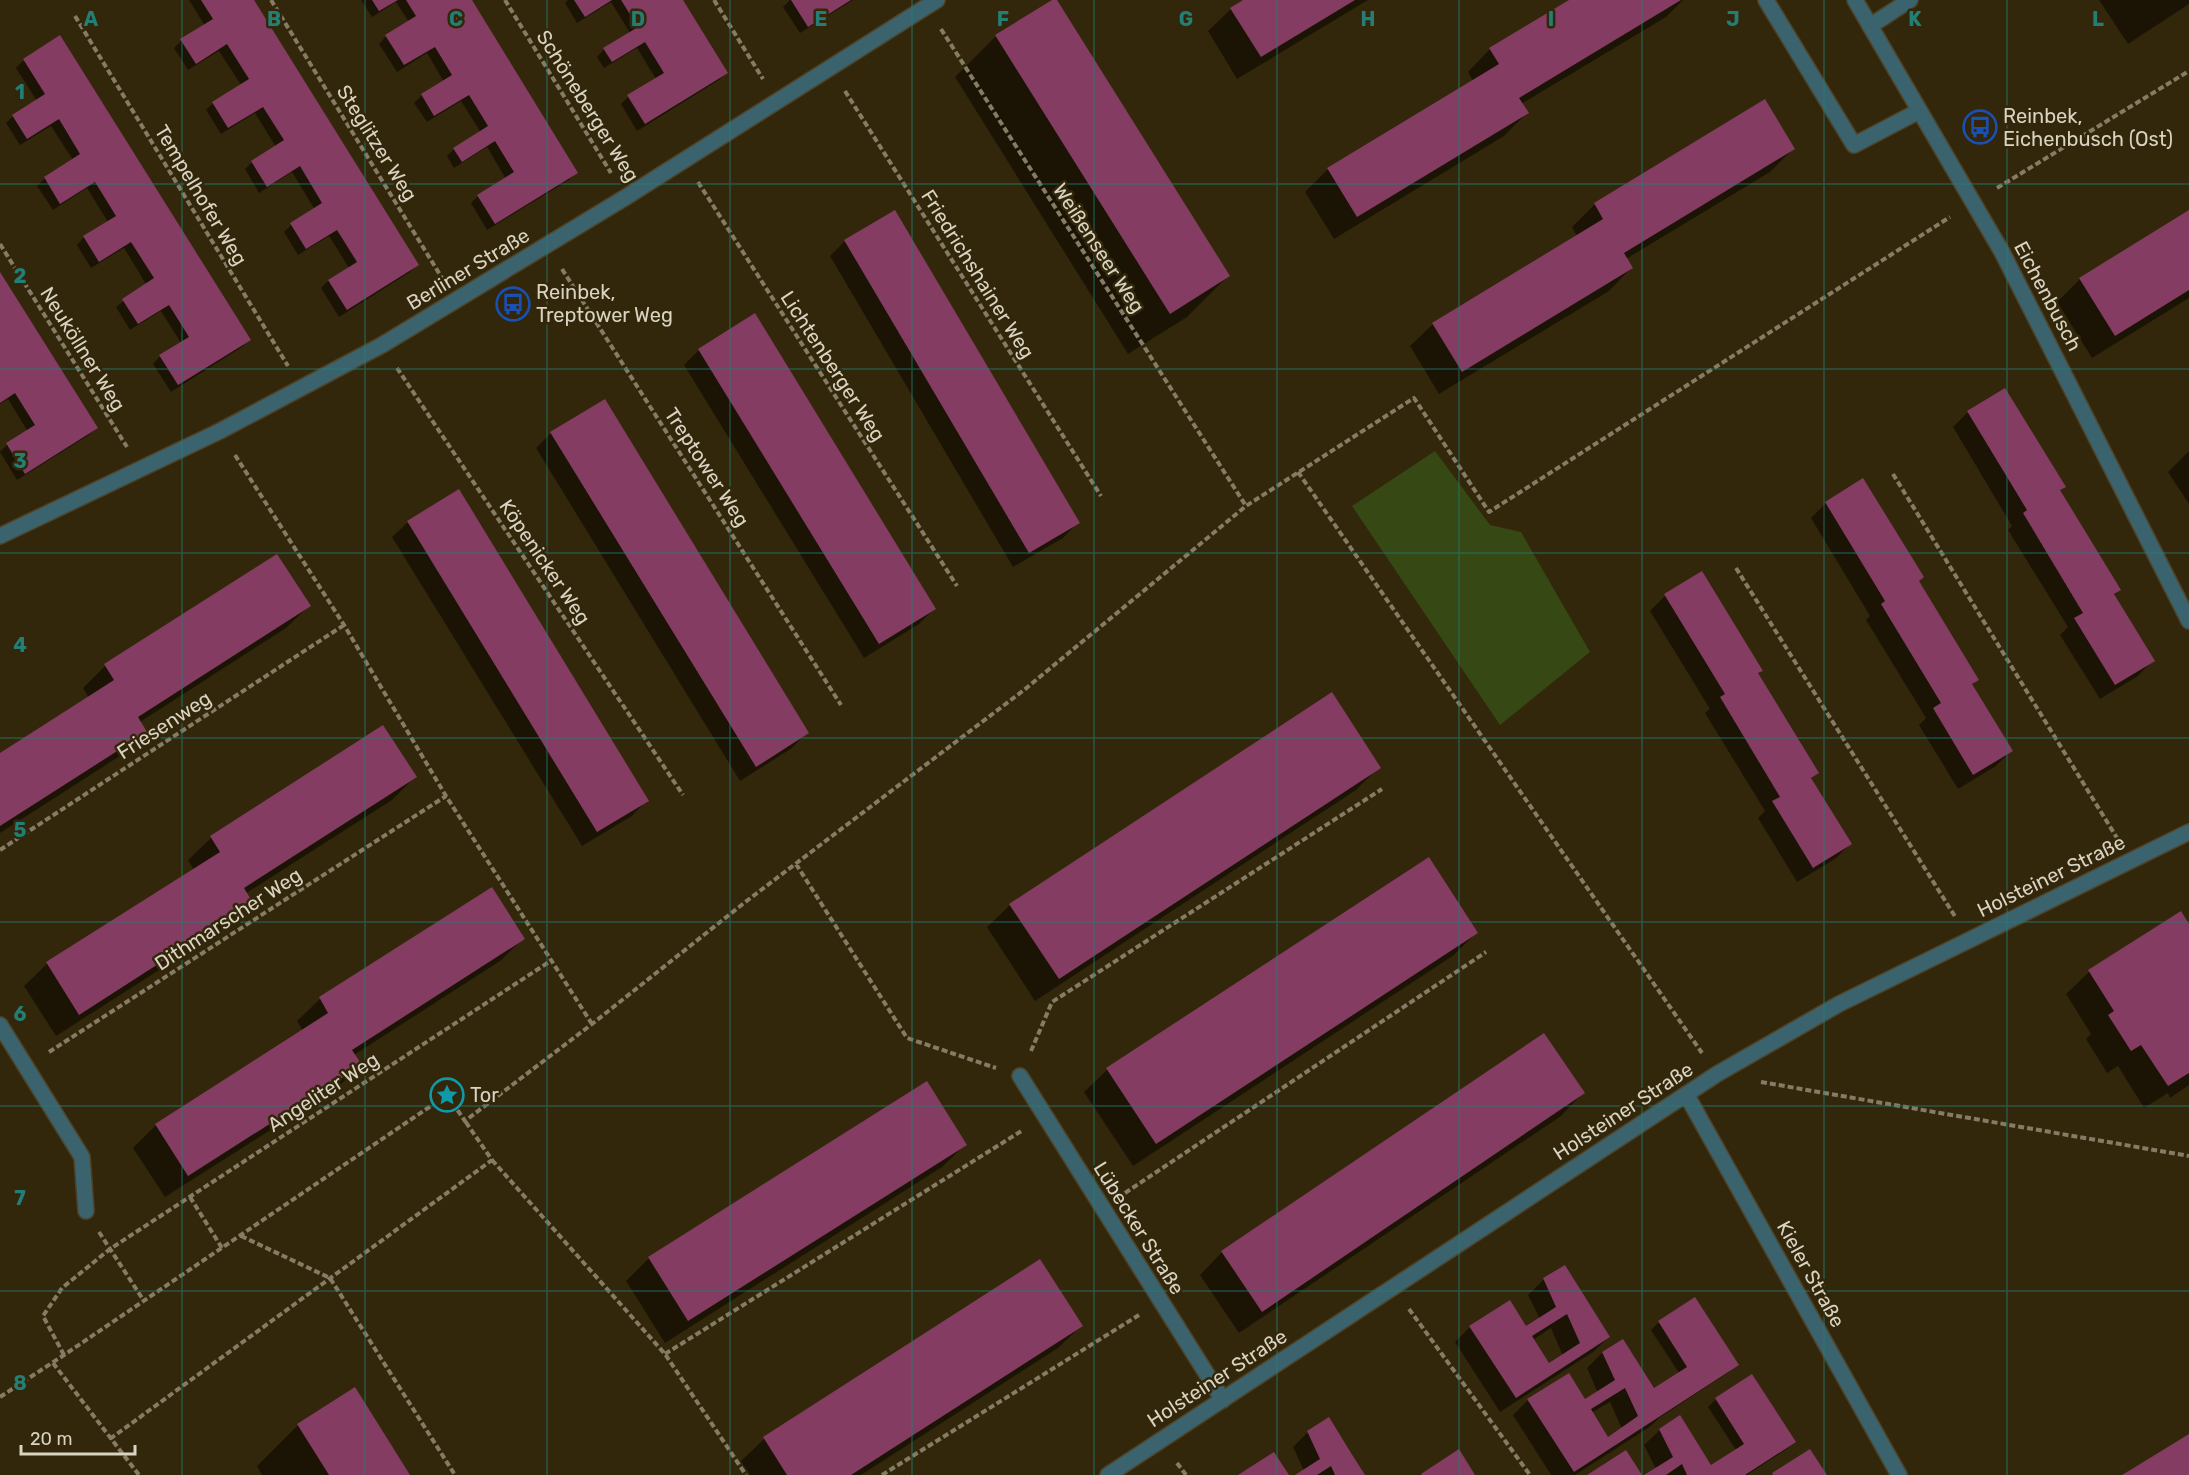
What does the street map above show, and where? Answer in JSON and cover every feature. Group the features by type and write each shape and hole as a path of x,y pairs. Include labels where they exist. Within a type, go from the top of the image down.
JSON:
{"street":[{"path":"1766,0 1854,146 1919,111"},
{"name":"Eichenbusch","path":"1854,0 2002,252 2189,621"},
{"path":"1870,27 1910,0"},
{"name":"Berliner Straße","path":"0,536 220,431 382,345 684,161 776,100 932,3"},
{"name":"Holsteiner Straße","path":"1108,1475 1717,1074 1839,1004 2189,832"},
{"path":"0,1025 82,1157 86,1211"},
{"name":"Lübecker Straße","path":"1020,1076 1223,1400"},
{"name":"Kieler Straße","path":"1686,1094 1899,1475"}],"path":[{"name":"Steglitzer Weg","path":"271,0 457,301"},
{"name":"Schöneberger Weg","path":"505,0 626,197"},
{"path":"714,0 776,100"},
{"name":"Weißenseer Weg","path":"932,3 1246,506"},
{"name":"Tempelhofer Weg","path":"75,16 302,389"},
{"name":"Friedrichshainer Weg","path":"830,67 1101,496"},
{"path":"465,1121 1024,690 1246,506 1414,398 1489,512 1973,202 2189,71"},
{"name":"Lichtenberger Weg","path":"684,161 957,586"},
{"name":"Neuköllner Weg","path":"0,244 141,470"},
{"name":"Treptower Weg","path":"547,245 841,705"},
{"name":"Köpenicker Weg","path":"382,345 683,795"},
{"path":"220,431 344,625 446,796 592,1024"},
{"path":"1298,472 1717,1074 2189,1156"},
{"path":"1893,474 2131,860"},
{"path":"1736,568 1969,940"},
{"name":"Friesenweg","path":"0,850 344,625"},
{"path":"796,864 907,1038 1020,1076 1052,1002 1382,789"},
{"name":"Dithmarscher Weg","path":"26,1067 446,796"},
{"path":"1102,1208 1486,952"},
{"name":"Angeliter Weg","path":"64,1355 43,1316 62,1288 110,1249 552,960"},
{"path":"0,1397 447,1095 492,1160 665,1354 746,1475"},
{"path":"665,1354 1044,1116"},
{"path":"110,1439 492,1160"},
{"path":"190,1197 222,1248"},
{"path":"240,1236 330,1278 455,1475"},
{"path":"110,1249 144,1301"},
{"path":"1392,1287 1530,1475"},
{"path":"882,1475 1160,1302"},
{"path":"53,1363 139,1475"}],"green space":[{"path":"1435,451 1490,525 1521,532 1590,652 1500,725 1352,506"}],"building":[{"path":"201,0 254,0 419,265 347,310 328,280 357,262 337,230 306,249 290,223 322,203 300,166 267,187 251,161 284,140 263,107 228,128 212,102 249,79 227,44 196,64 180,39 213,19"},
{"path":"372,0 398,0 379,11"},
{"path":"406,0 472,0 578,173 495,224 477,195 514,172 495,141 462,162 453,148 488,126 469,95 434,116 421,94 452,75 435,47 404,65 385,35 416,16"},
{"path":"574,0 612,0 585,17"},
{"path":"621,0 683,0 728,73 645,124 627,95 664,73 645,42 612,62 603,48 638,27"},
{"path":"791,0 851,0 808,27"},
{"path":"1052,0 1057,0 1230,276 1170,314 995,35"},
{"path":"1243,0 1355,0 1261,57 1230,8"},
{"path":"1569,0 1681,0 1519,98 1529,113 1357,217 1327,168 1499,64 1489,48"},
{"path":"60,35 251,340 178,385 159,355 189,337 169,305 138,324 122,299 154,278 131,242 99,262 83,236 116,216 95,182 60,204 44,177 80,154 59,119 27,139 12,115 45,94 23,59"},
{"path":"1765,99 1795,149 1624,253 1633,268 1462,372 1432,323 1603,219 1594,203"},
{"path":"895,210 1080,523 1029,553 844,240"},
{"path":"2189,210 2189,290 2115,336 2079,278"},
{"path":"0,272 98,428 25,474 6,443 35,425 15,393 0,403"},
{"path":"755,313 936,609 879,644 698,349"},
{"path":"2005,388 2066,487 2060,490 2121,590 2114,594 2155,661 2115,685 2074,618 2083,613 2023,513 2027,510 1967,411"},
{"path":"605,399 809,733 756,767 550,432"},
{"path":"1863,478 1924,577 1919,581 1979,680 1972,684 2013,751 1973,775 1933,708 1941,703 1881,604 1885,601 1825,502"},
{"path":"459,489 649,801 597,832 407,521"},
{"path":"277,554 311,606 138,717 147,732 0,826 0,753 114,680 104,664"},
{"path":"1702,571 1763,671 1758,673 1819,773 1811,778 1852,844 1813,868 1772,801 1780,797 1720,697 1725,694 1664,594"},
{"path":"1332,692 1381,768 1059,979 1009,904"},
{"path":"383,725 417,777 244,888 253,903 79,1015 46,962 220,852 210,836"},
{"path":"1429,857 1478,933 1156,1144 1106,1068"},
{"path":"492,887 525,939 352,1050 362,1065 188,1176 155,1124 328,1013 319,997"},
{"path":"2181,911 2189,924 2189,1073 2168,1086 2141,1045 2131,1051 2108,1015 2114,1011 2088,970"},
{"path":"1544,1033 1585,1093 1262,1312 1221,1251"},
{"path":"927,1081 967,1145 688,1321 648,1257"},
{"path":"1040,1259 1083,1326 851,1475 787,1475 763,1437"},
{"path":"1565,1265 1610,1337 1516,1398 1469,1326 1510,1300 1526,1326 1556,1307 1543,1278","holes":["1567,1314 1580,1343 1549,1363 1532,1336"]},
{"path":"1695,1297 1739,1365 1574,1472 1527,1399 1569,1373 1585,1399 1615,1380 1602,1352 1623,1339 1654,1388 1687,1367 1658,1321","holes":["1625,1388 1638,1416 1608,1437 1591,1409"]},
{"path":"1752,1374 1796,1442 1745,1475 1687,1475 1682,1464 1666,1475 1644,1475 1673,1457 1659,1429 1680,1415 1711,1465 1744,1444 1715,1398"},
{"path":"355,1387 410,1475 329,1475 297,1424"},
{"path":"1329,1417 1365,1475 1335,1475 1331,1466 1317,1475 1295,1475 1320,1459 1307,1431"},
{"path":"2189,1434 2189,1475 2122,1475 2132,1469"},
{"path":"1459,1449 1475,1475 1421,1474"},
{"path":"1810,1449 1827,1475 1773,1475 1772,1473"},
{"path":"1626,1450 1642,1475 1587,1475"},
{"path":"1274,1452 1289,1475 1238,1475"}],"place":[{"name":"Reinbek, Eichenbusch (Ost)","path":"1980,127"},
{"name":"Reinbek, Treptower Weg","path":"513,304"},
{"name":"Tor","path":"447,1095"}]}
